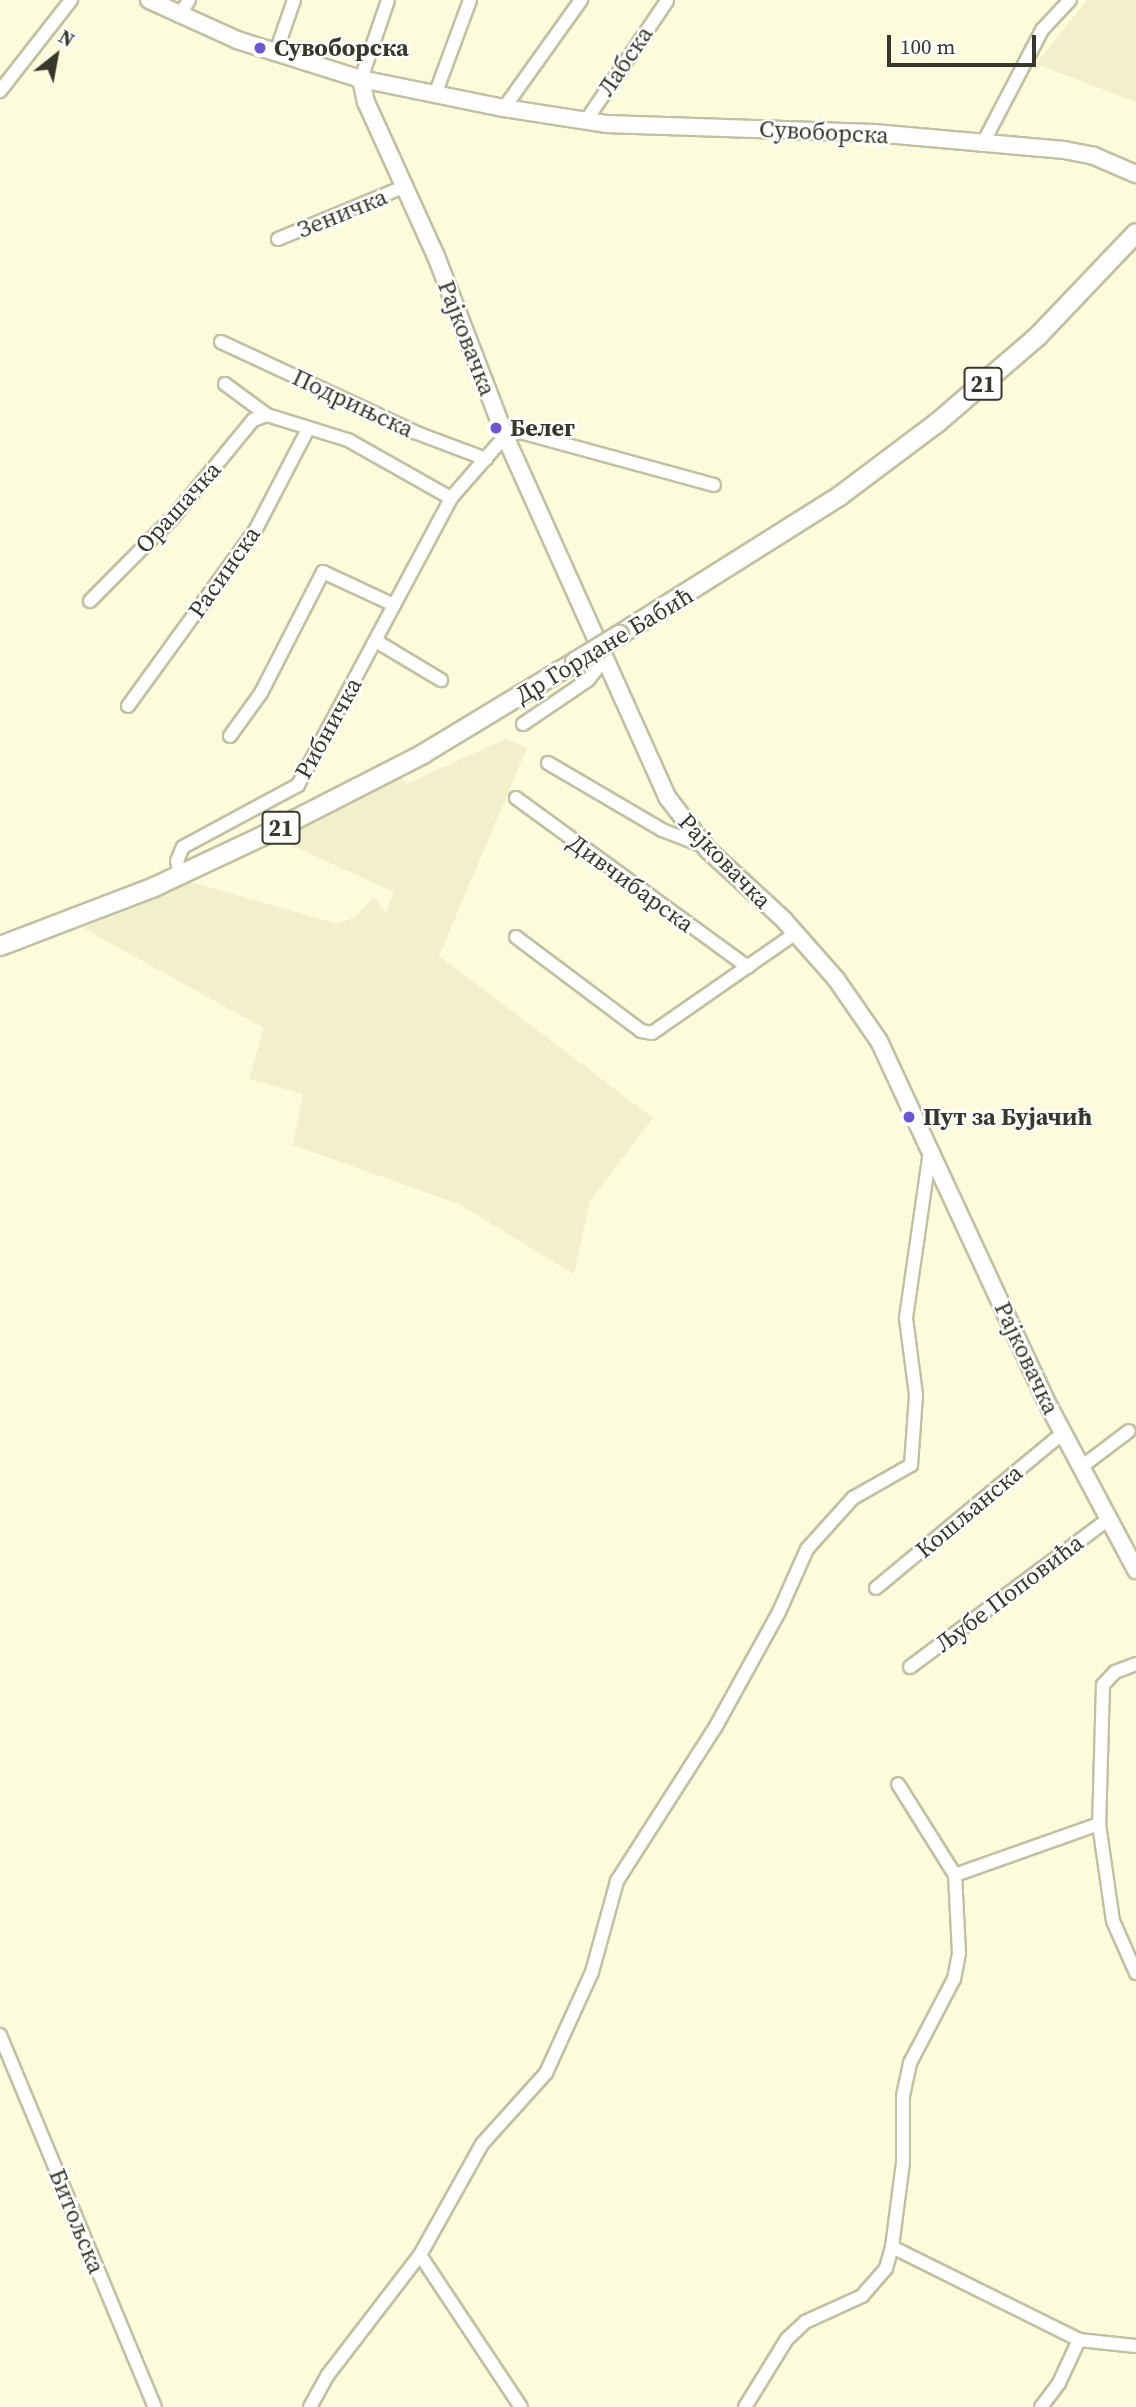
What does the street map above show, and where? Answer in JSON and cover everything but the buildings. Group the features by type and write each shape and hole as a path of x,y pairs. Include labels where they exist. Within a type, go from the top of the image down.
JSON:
{"main road":[{"name":"Сувоборска","path":"149,0 179,16 276,52 361,79 436,92 504,108 585,122 874,133 982,145 1064,150 1094,156 1136,174"},
{"name":"Рајковачка","path":"361,79 366,102 406,186 505,436 603,661 667,797 704,846 796,933 844,988 879,1041 1080,1468 1136,1570"},
{"name":"Др Гордане Бабић","path":"0,946 180,875 401,765 619,635 841,495 937,423 1038,336 1136,233"}],"street":[{"path":"0,91 71,0"},
{"path":"179,16 189,0"},
{"path":"276,52 294,0"},
{"path":"361,79 388,0"},
{"path":"436,92 470,0"},
{"path":"504,108 581,0"},
{"path":"982,145 1042,30 1070,0"},
{"name":"Лабска","path":"585,122 667,1"},
{"name":"Зеничка","path":"278,240 406,186"},
{"name":"Подрињска","path":"221,342 409,429 486,459"},
{"name":"Подрињска","path":"225,384 267,415 335,435 375,453 451,498"},
{"name":"Орашачка","path":"90,601 175,515 253,420 267,415"},
{"name":"Расинска","path":"128,706 256,529 308,429"},
{"path":"505,436 520,432 714,485"},
{"name":"Рибничка","path":"180,875 177,861 183,847 298,785 451,498 505,436"},
{"path":"230,736 261,693 323,572 394,605"},
{"path":"376,641 442,680"},
{"path":"523,724 588,680 603,661"},
{"path":"548,763 662,830 704,846"},
{"name":"Дивчибарска","path":"516,798 748,967"},
{"path":"516,937 640,1031 652,1032 796,933"},
{"path":"310,2407 327,2376 420,2255 482,2144 546,2073 592,1972 617,1881 721,1716 779,1612 807,1549 853,1498 911,1465 916,1395 906,1318 931,1148"},
{"path":"1080,1468 1129,1431"},
{"name":"Кошљанска","path":"876,1588 1063,1433"},
{"name":"Љубе Поповића","path":"910,1667 1107,1520"},
{"path":"1136,1664 1115,1672 1103,1685 1099,1824 1113,1921 1136,1973"},
{"path":"745,2407 787,2339 804,2322 862,2296 886,2268 892,2247 903,2162 901,2115 910,2063 954,1979 959,1953 955,1875 898,1784"},
{"path":"955,1875 1099,1824"},
{"name":"Битољска","path":"0,2035 144,2389 155,2407"},
{"path":"892,2247 1079,2340 1136,2346"},
{"path":"420,2255 521,2407"},
{"path":"1041,2407 1059,2383 1079,2340"}],"shaded area":[{"path":"1087,0 1136,0 1136,102 1036,64"},
{"path":"506,739 527,748 439,956 653,1118 590,1201 574,1274 459,1204 293,1145 303,1094 249,1079 264,1028 83,928 191,882 337,924 355,917 373,897 386,912 394,892 273,837 400,775 406,784"}],"place":[{"name":"Сувоборска","path":"260,48"},
{"name":"Белег","path":"496,428"},
{"name":"Пут за Бујачић","path":"909,1117"}]}
